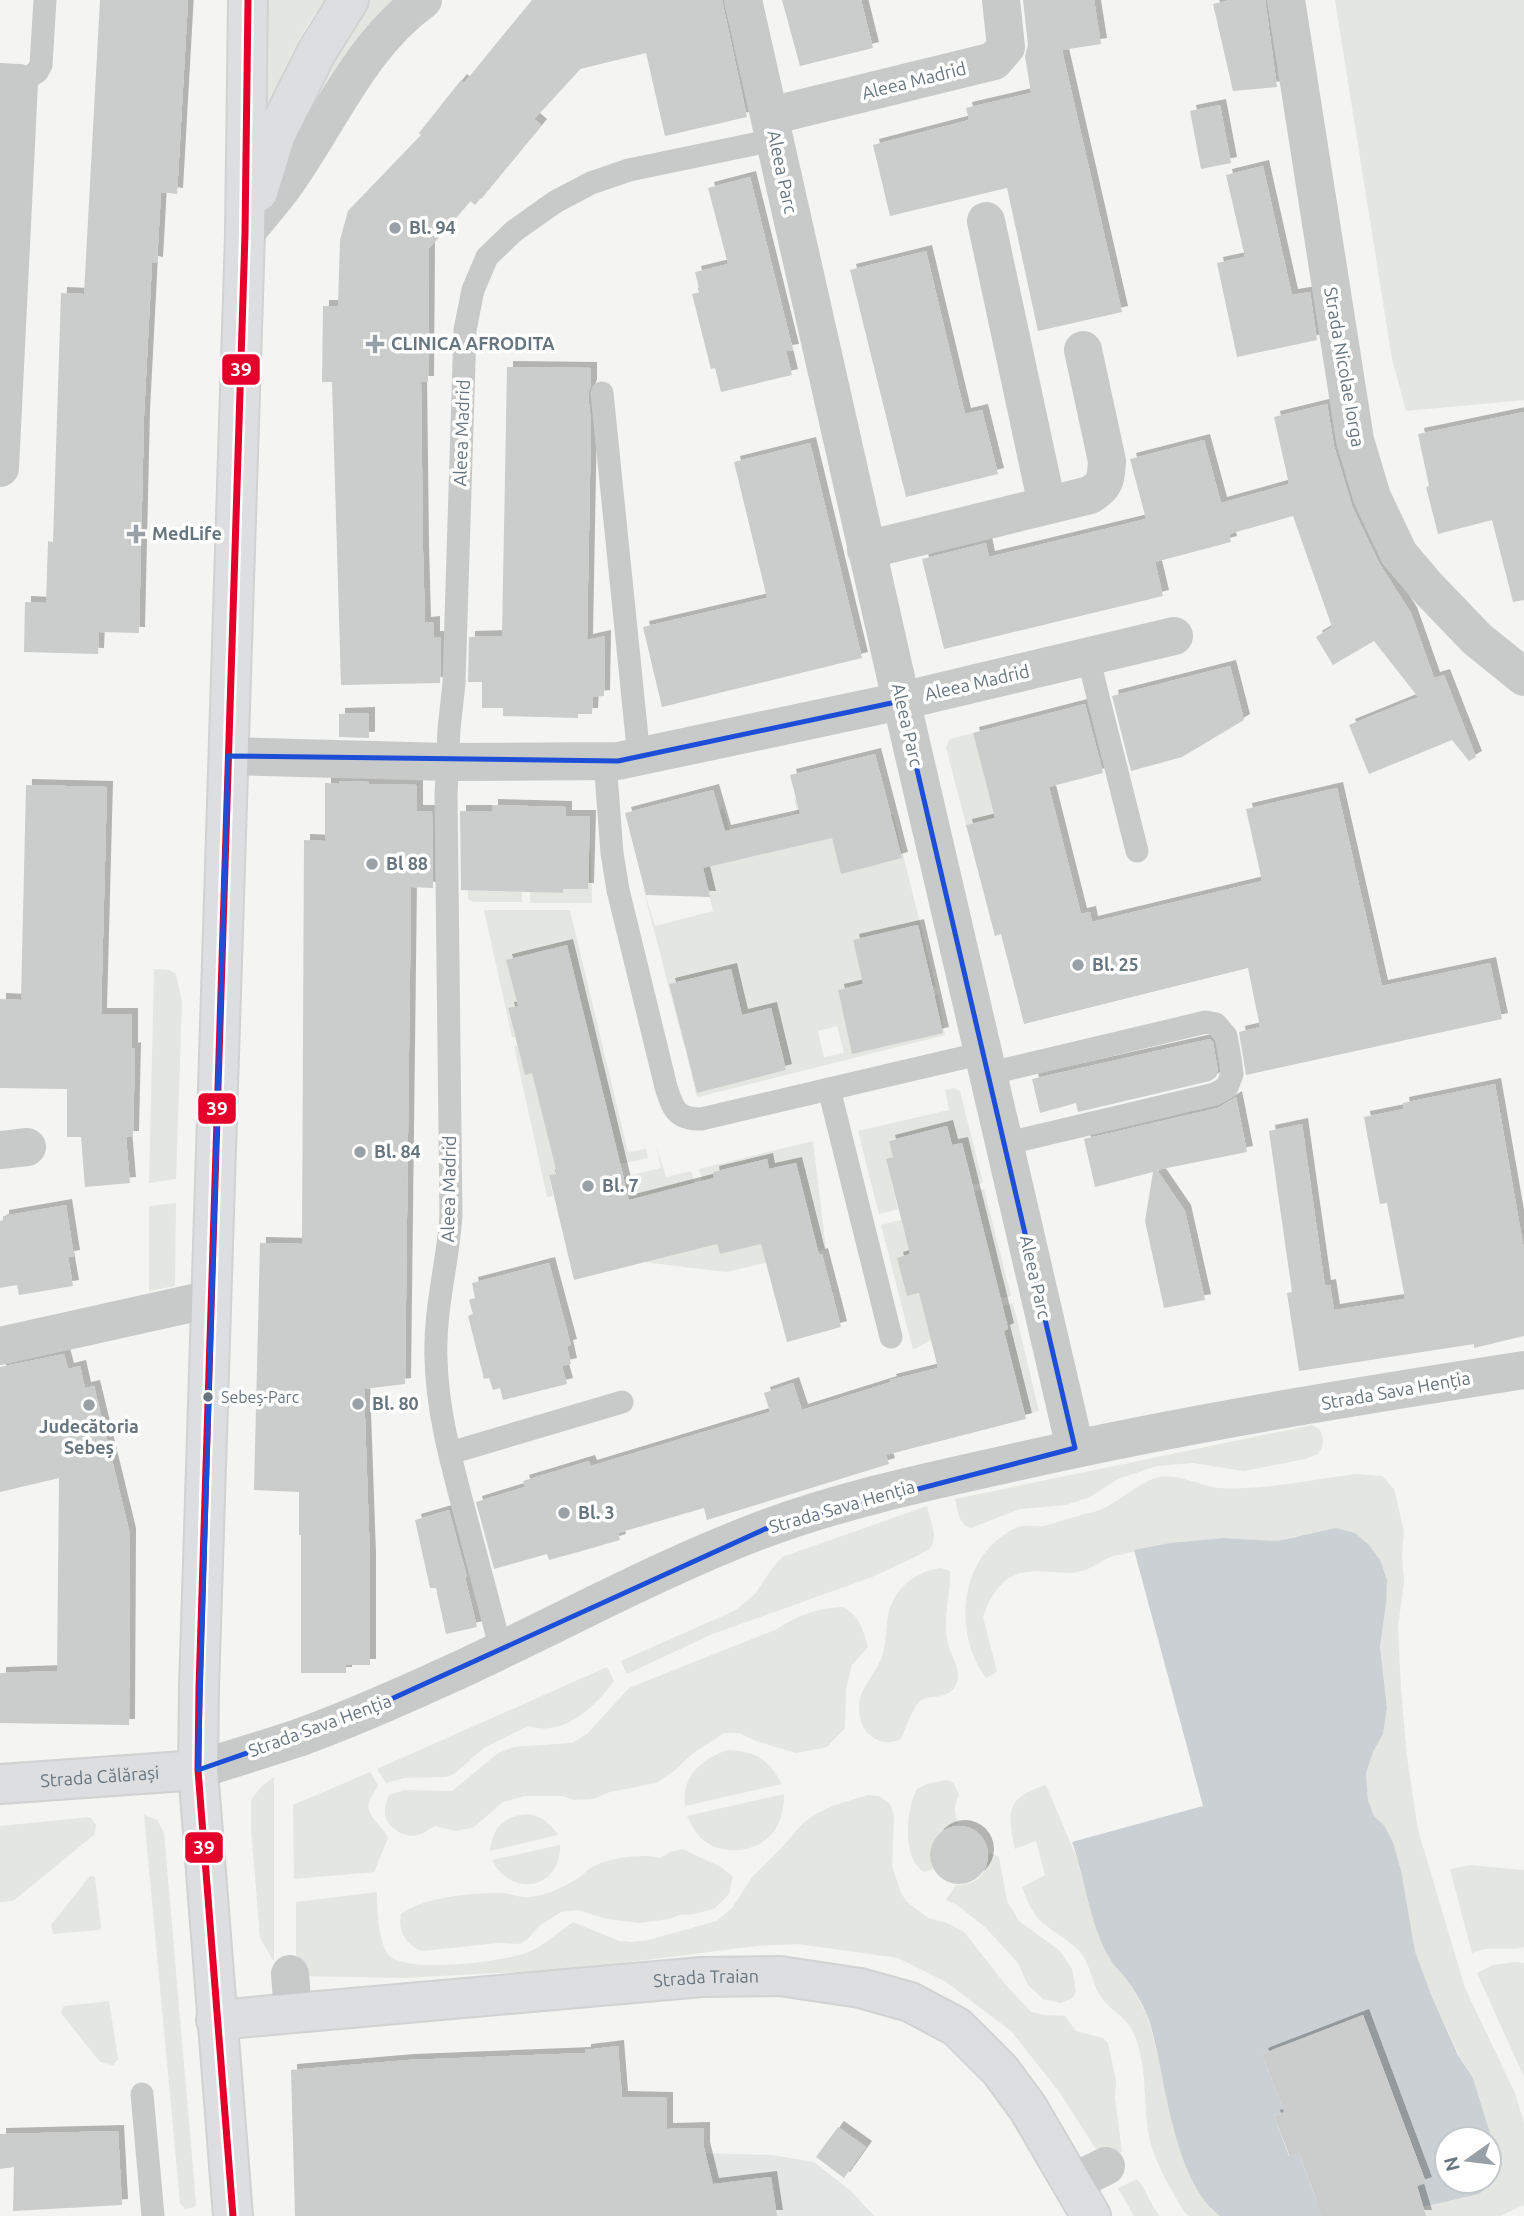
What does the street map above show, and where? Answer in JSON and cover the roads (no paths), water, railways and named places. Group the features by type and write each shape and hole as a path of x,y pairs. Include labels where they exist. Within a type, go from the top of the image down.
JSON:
{"main road":[{"path":"233,2216 198,1770 245,234 248,0"},
{"path":"245,234 276,134 316,53 349,0"},
{"name":"Strada Călărași","path":"0,1784 198,1770"},
{"name":"Strada Traian","path":"216,2020 702,1977 780,1976 860,1988 910,2003 957,2027 1000,2070 1028,2108 1091,2216"}],"street":[{"path":"245,234 286,183 339,96 375,47 423,0"},
{"name":"Aleea Parc","path":"743,0 866,550 1004,1144 1063,1427"},
{"name":"Aleea Madrid","path":"772,128 994,61 1006,47 1001,0"},
{"name":"Strada Nicolae Iorga","path":"1286,0 1355,440 1372,497 1399,554 1406,563 1477,639 1524,677"},
{"path":"0,468 9,83"},
{"path":"986,221 1047,505"},
{"path":"866,550 1090,495 1100,489 1107,477 1107,461 1083,350"},
{"name":"Aleea Madrid","path":"228,756 447,762 622,759 901,701 1174,636"},
{"path":"0,1346 211,1299"},
{"name":"Strada Sava Henția","path":"198,1770 298,1752 413,1691 689,1560 765,1529 824,1510 939,1480 1063,1427 1290,1409 1524,1370"},
{"path":"290,1973 293,2013"},
{"path":"1072,2183 1106,2166"}],"lane":[{"path":"9,83 37,72 41,65 45,0"},
{"name":"Aleea Madrid","path":"501,1650 450,1453 442,1415 436,1359 438,1303 449,1252 451,1215 447,762 454,683 465,330 473,290 487,257 514,231 555,202 591,183 629,170 772,128"},
{"path":"602,393 622,759 612,853 618,890 672,1105 681,1115 701,1119 830,1089 1206,1022 1216,1024 1226,1036 1232,1074 1227,1087 1215,1094 1004,1144"},
{"path":"1088,657 1138,851"},
{"path":"830,1089 891,1336"},
{"path":"450,1453 622,1402"},
{"path":"142,2094 153,2216"}],"place":[{"name":"Bl. 94","path":"395,228"},
{"name":"CLINICA AFRODITA","path":"375,344"},
{"name":"MedLife","path":"136,534"},
{"name":"Bl 88","path":"372,864"},
{"name":"Bl. 25","path":"1078,965"},
{"name":"Bl. 84","path":"360,1152"},
{"name":"Bl. 7","path":"588,1186"},
{"name":"Sebeș-Parc","path":"208,1397"},
{"name":"Bl. 80","path":"358,1404"},
{"name":"Judecătoria Sebeș","path":"89,1405"},
{"name":"Bl. 3","path":"564,1513"}]}
